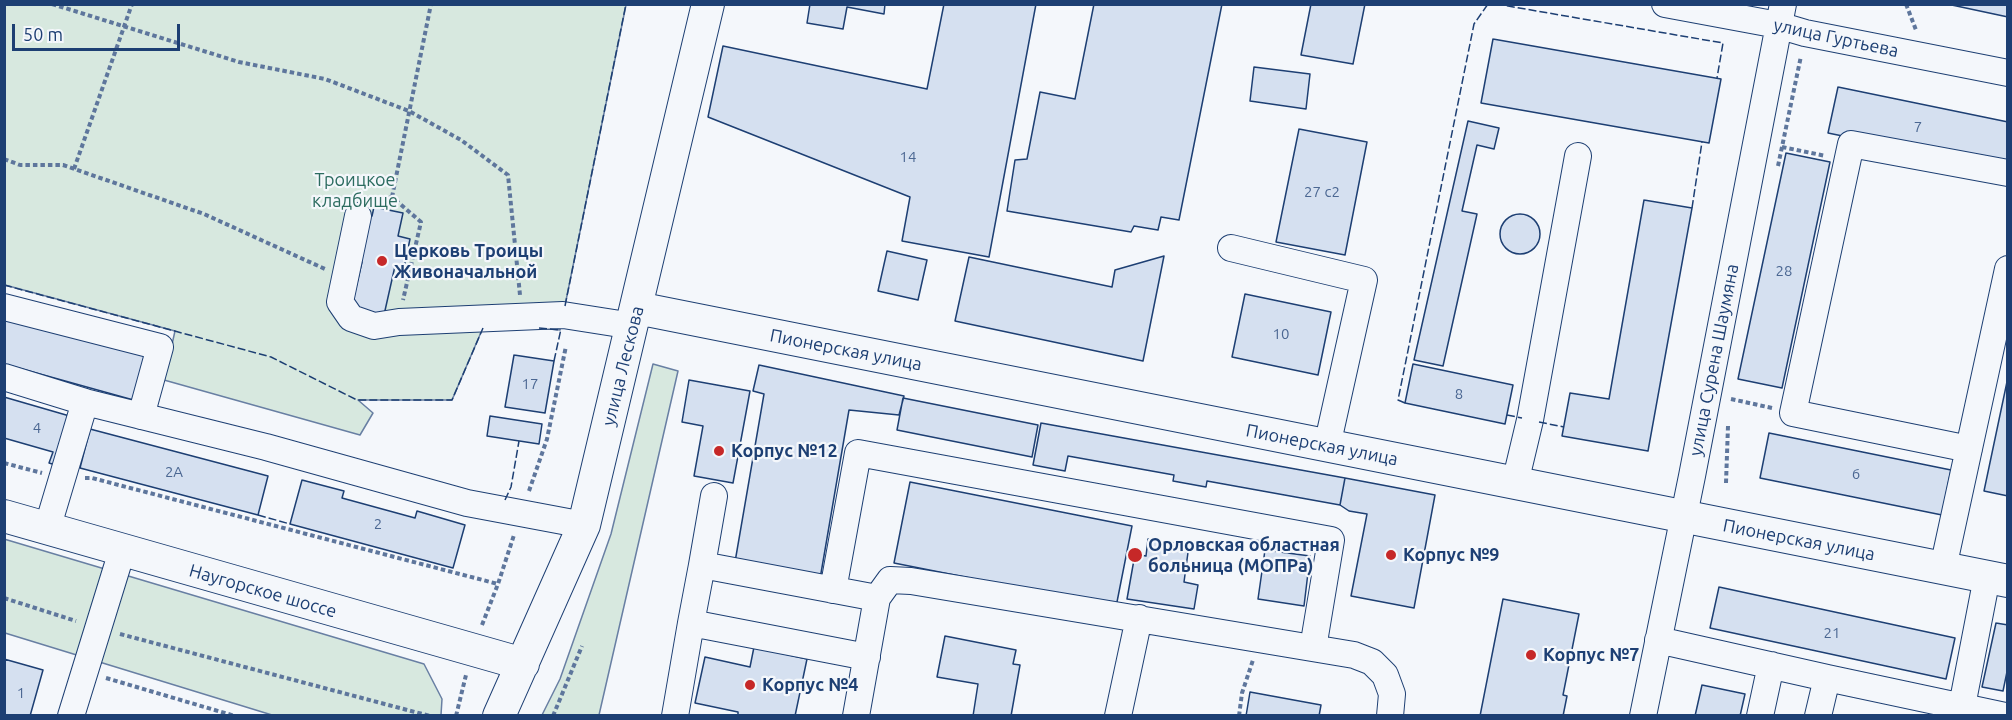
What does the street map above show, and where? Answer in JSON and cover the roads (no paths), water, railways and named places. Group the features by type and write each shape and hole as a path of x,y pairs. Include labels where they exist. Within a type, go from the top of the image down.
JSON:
{"main road":[{"name":"улица Лескова","path":"499,716 585,525 708,4"},
{"name":"Пионерская улица","path":"635,317 1327,446 1997,579"},
{"name":"Наугорское шоссе","path":"4,516 523,664"}],"street":[{"name":"улица Гуртьева","path":"1665,4 1780,15 1805,33 2007,73"},
{"name":"улица Сурена Шаумяна","path":"1643,716 1684,517 1780,15"},
{"path":"1969,449 1793,413 1851,144 2007,174"},
{"path":"1515,483 1530,420 1578,156"},
{"path":"358,216 339,302 351,318 374,326 399,321 563,315 635,317"},
{"path":"1231,248 1364,280 1327,446"},
{"path":"1943,568 2007,269"},
{"path":"4,307 160,347 141,416"},
{"path":"4,377 85,402 266,447 467,503 585,525"},
{"path":"47,529 85,402"},
{"path":"833,590 858,453 1331,540 1313,648"},
{"path":"675,716 714,496"},
{"path":"71,716 122,551"},
{"path":"702,566 877,598"},
{"path":"1962,706 1997,579"},
{"path":"856,716 877,598 890,580 911,580 1354,655 1372,662 1385,675 1392,694 1390,716"},
{"path":"1118,716 1139,618"},
{"path":"691,623 867,657"},
{"path":"1658,640 2005,716"},
{"path":"1760,716 1771,665"},
{"path":"1818,716 1827,678"}],"place":[{"name":"Церковь Троицы Живоначальной","path":"382,261"},
{"name":"Корпус №12","path":"719,451"},
{"name":"Орловская областная больница (МОПРа)","path":"1135,555"},
{"name":"Корпус №9","path":"1391,555"},
{"name":"Корпус №7","path":"1531,655"},
{"name":"Корпус №4","path":"750,685"}],"park label":[{"name":"Троицкое кладбище","path":"355,190"}]}
